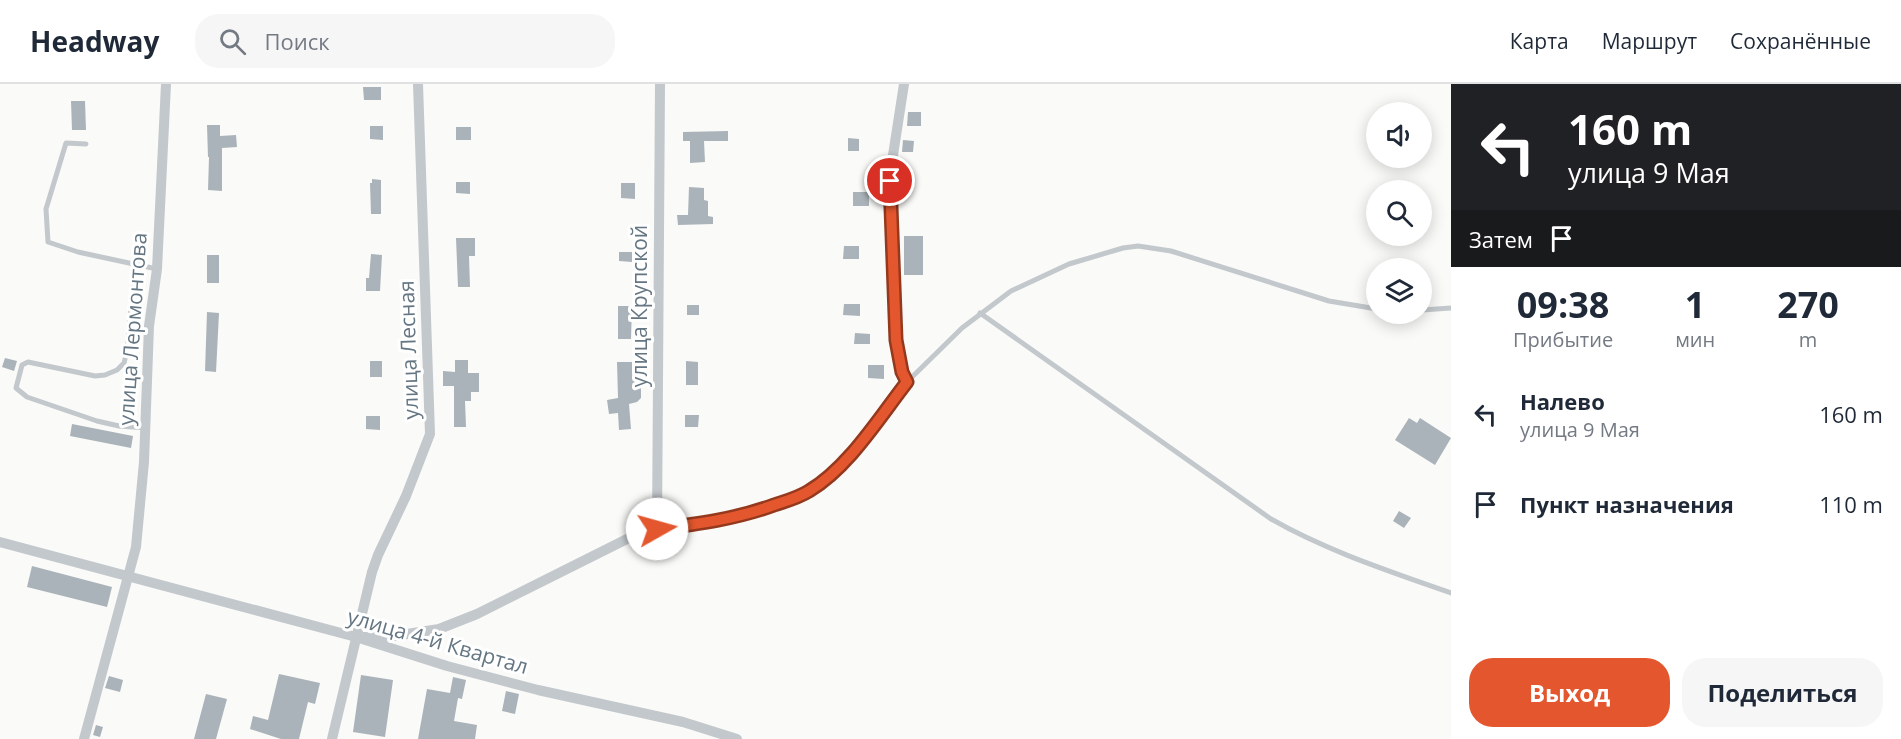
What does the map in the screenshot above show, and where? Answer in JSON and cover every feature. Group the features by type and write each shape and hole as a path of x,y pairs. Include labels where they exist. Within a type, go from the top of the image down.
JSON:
{"street":[{"name":"улица Лермонтова","path":"129,576 139,517 146,428 149,326 157,269 166,84"},
{"name":"улица Лесная","path":"332,739 378,555 406,496 430,434 418,84"},
{"name":"улица Крупской","path":"657,529 660,84"},
{"path":"356,637 387,638 439,629 477,614 633,536 657,529 730,519 792,499 808,492 846,460 907,382 902,372 896,340 890,181 904,84"},
{"name":"улица 4-й Квартал","path":"0,542 356,637 447,666 538,690 683,722 737,739"},
{"path":"84,739 129,576"}],"lane":[{"path":"86,144 66,143 46,209 48,242 78,252 157,269"},
{"path":"907,382 980,313 1011,291 1069,264 1108,251 1138,246 1171,251 1329,301 1366,307"},
{"path":"135,265 127,351 121,367 114,372 100,376 28,362 22,365 16,388 27,397 97,421 118,426 146,428"},
{"path":"1432,309 1451,308"},
{"path":"980,313 1271,519 1307,539 1338,552 1451,593"}],"building":[{"path":"363,87 381,87 381,100 364,100"},
{"path":"71,101 85,101 86,130 72,130"},
{"path":"908,112 921,112 921,126 907,126"},
{"path":"207,125 220,125 220,136 236,135 237,147 222,148 222,191 208,190"},
{"path":"370,126 383,126 383,140 370,139"},
{"path":"456,127 471,127 471,140 456,140"},
{"path":"728,131 728,141 704,141 705,162 690,163 690,141 683,141 683,132"},
{"path":"848,138 859,139 859,151 848,151"},
{"path":"903,140 914,141 913,152 902,152"},
{"path":"372,179 381,180 381,214 371,214 370,183"},
{"path":"456,182 470,182 470,194 456,193"},
{"path":"621,183 635,183 635,199 621,198"},
{"path":"689,187 704,188 704,200 708,201 708,216 713,217 713,224 678,225 677,215 688,215"},
{"path":"853,192 869,192 869,206 853,206"},
{"path":"904,236 923,236 923,275 904,275"},
{"path":"456,238 475,238 475,256 469,256 470,287 458,287"},
{"path":"844,246 859,246 859,259 843,259"},
{"path":"619,252 632,252 632,262 619,261"},
{"path":"371,254 382,255 380,291 366,291"},
{"path":"207,255 219,255 219,283 207,283"},
{"path":"844,304 860,304 860,316 843,315"},
{"path":"687,305 699,305 699,315 687,315"},
{"path":"618,306 632,306 631,339 618,339"},
{"path":"207,312 219,313 216,372 205,371"},
{"path":"855,333 870,334 870,344 854,344"},
{"path":"5,358 17,361 14,371 2,367"},
{"path":"455,360 468,360 468,373 479,373 479,392 471,392 471,401 465,401 466,427 454,427 454,386 443,386 443,371 455,372"},
{"path":"370,361 382,361 382,377 370,377"},
{"path":"686,361 698,362 698,385 686,385"},
{"path":"617,362 632,362 633,379 641,379 641,398 629,404 631,429 619,430 618,413 609,414 607,400 618,398"},
{"path":"868,365 884,365 884,379 868,378"},
{"path":"685,415 699,415 698,427 685,427"},
{"path":"366,416 380,416 380,430 366,429"},
{"path":"1409,418 1417,423 1420,418 1451,438 1435,465 1395,440"},
{"path":"72,424 133,436 131,448 70,436"},
{"path":"1399,511 1411,518 1404,528 1393,521"},
{"path":"32,566 112,587 107,607 27,587"},
{"path":"279,674 320,683 315,704 308,702 299,739 281,739 250,729 253,716 268,720"},
{"path":"361,675 393,680 385,737 353,732"},
{"path":"109,676 123,680 120,692 105,688"},
{"path":"453,677 466,680 462,699 458,698 454,721 477,725 475,739 418,739 427,689 450,693"},
{"path":"506,691 519,694 515,714 502,711"},
{"path":"206,694 227,699 216,739 194,739"},
{"path":"96,725 103,727 100,737 93,735"}],"route":[{"path":"657,529 730,519 808,492 846,460 907,382 902,372 896,340 890,181"}]}
